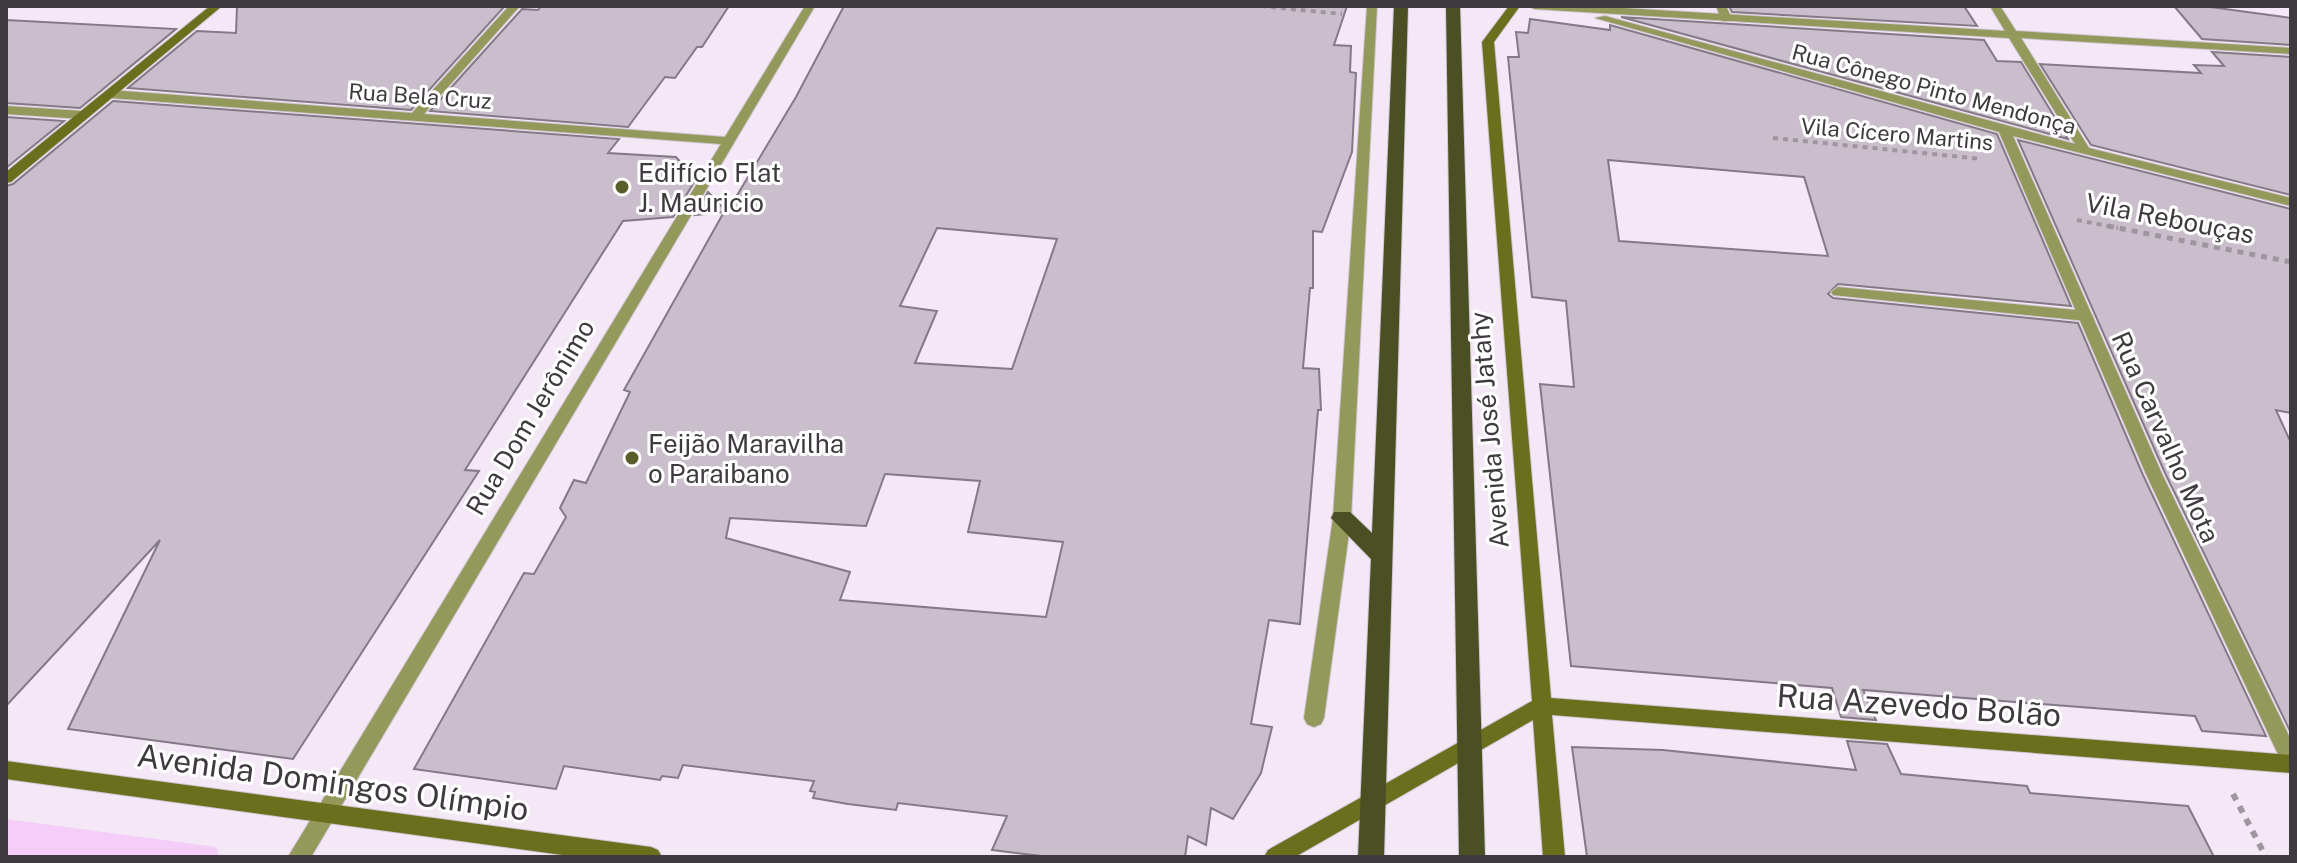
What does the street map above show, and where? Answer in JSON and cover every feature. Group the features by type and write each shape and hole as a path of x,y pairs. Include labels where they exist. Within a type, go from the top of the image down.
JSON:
{"main road":[{"path":"1371,857 1401,6"},
{"name":"Avenida José Jatahy","path":"1453,6 1472,857"},
{"path":"1342,518 1382,557"}],"street":[{"path":"6,179 217,6"},
{"path":"417,115 515,6"},
{"name":"Rua Dom Jerônimo","path":"299,857 810,6"},
{"name":"Avenida José Jatahy","path":"1515,6 1488,42 1554,857"},
{"path":"1534,6 2015,37 2291,51"},
{"path":"1721,6 1726,19"},
{"path":"1995,6 2084,149"},
{"name":"Rua Cônego Pinto Mendonça","path":"1569,9 2004,130 2291,202"},
{"path":"1314,718 1342,518 1372,11"},
{"name":"Rua Bela Cruz","path":"110,94 728,141"},
{"path":"6,110 83,115"},
{"name":"Rua Carvalho Mota","path":"2004,130 2154,474 2291,763"},
{"path":"1838,292 2086,316"},
{"path":"1275,857 1541,706"},
{"name":"Rua Azevedo Bolão","path":"1541,706 2291,763"},
{"name":"Avenida Domingos Olímpio","path":"6,770 651,857"}],"path":[{"path":"1261,6 1372,11"},
{"name":"Vila Cícero Martins","path":"1773,138 2019,162"},
{"name":"Vila Rebouças","path":"2041,213 2291,262"},
{"path":"2212,758 2266,857"}],"shaded area":[{"path":"6,819 216,847 219,857 6,857"}],"building":[{"path":"237,6 504,7 411,110 128,88 197,31 236,33"},
{"path":"541,6 729,6 702,47 697,47 675,78 665,77 628,127 430,111 522,9 538,10"},
{"path":"844,6 1347,6 1334,45 1351,46 1350,72 1356,73 1352,152 1322,232 1313,231 1313,288 1310,288 1303,368 1319,369 1321,410 1318,410 1300,624 1269,620 1251,724 1272,727 1261,773 1233,819 1211,808 1206,845 1188,836 1185,857 1050,857 992,850 1007,816 898,803 896,810 848,804 813,798 815,792 810,791 814,781 683,765 678,778 662,776 660,780 564,766 556,789 414,769 524,573 534,574 566,517 560,508 574,480 586,483 630,392 624,390 724,212 695,215 708,192 727,212 796,97","holes":["937,228 1057,239 1012,369 915,363 937,311 900,306","885,474 980,481 968,532 1063,542 1046,617 840,600 850,572 726,538 730,518 866,526"]},
{"path":"1729,6 1964,6 1977,26 1732,12"},
{"path":"2174,6 2203,6 2291,18 2291,45 2202,39"},
{"path":"1621,17 1984,40 1997,61 2021,62 2068,139"},
{"path":"1530,19 1610,30 1610,25 1997,134 2071,306 1838,284 1828,294 1833,298 2078,323 2143,475 2266,736 2202,731 2195,716 1863,690 1876,720 1841,717 1832,688 1571,666 1540,384 1574,387 1566,301 1532,297 1508,57 1519,57 1516,32 1528,33","holes":["1608,160 1804,177 1828,256 1619,241"]},
{"path":"6,20 176,29 80,108 6,103"},
{"path":"2212,52 2291,57 2291,195 2091,145 2040,64 2201,73 2194,65 2224,66"},
{"path":"113,101 619,139 608,153 676,157 696,179 673,217 623,221 465,470 479,471 293,759 68,729 160,540 6,706 6,186 13,184"},
{"path":"6,117 64,121 6,168"},
{"path":"2018,140 2291,209 2291,413 2276,410 2291,443 2291,733 2165,473"},
{"path":"1847,741 1887,744 1901,774 2027,786 2030,793 2188,806 2214,857 1587,857 1572,747 1663,750 1856,770"}],"place":[{"name":"Edifício Flat J. Mauricio","path":"622,187"},
{"name":"Feijão Maravilha o Paraibano","path":"632,458"}]}
